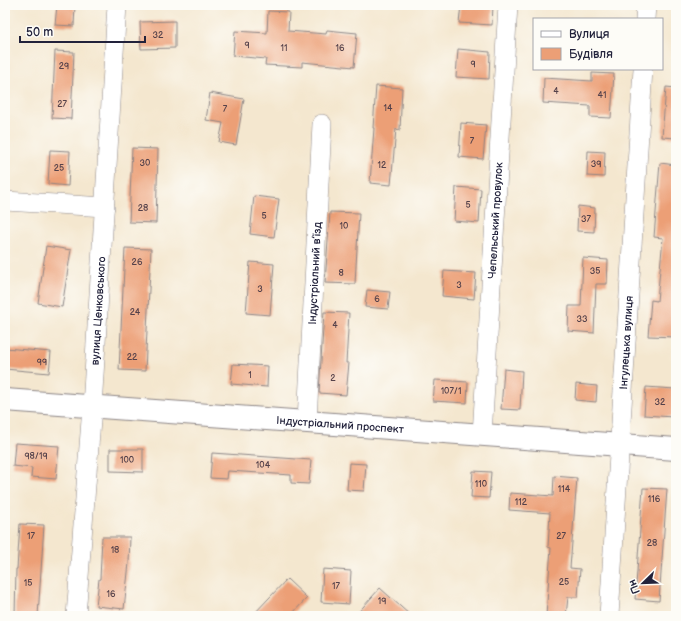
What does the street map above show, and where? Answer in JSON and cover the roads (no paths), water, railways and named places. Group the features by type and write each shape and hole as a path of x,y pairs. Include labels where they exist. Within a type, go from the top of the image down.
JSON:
{"street":[{"name":"вулиця Ценковського","path":"76,616 106,207 117,5"},
{"name":"Чепельський провулок","path":"482,435 508,5"},
{"path":"646,5 646,18"},
{"name":"Інгулецька вулиця","path":"609,616 642,70"},
{"name":"Індустріальний в’їзд","path":"307,422 322,124"},
{"path":"5,201 106,207"},
{"name":"Індустріальний проспект","path":"5,400 676,449"}]}
